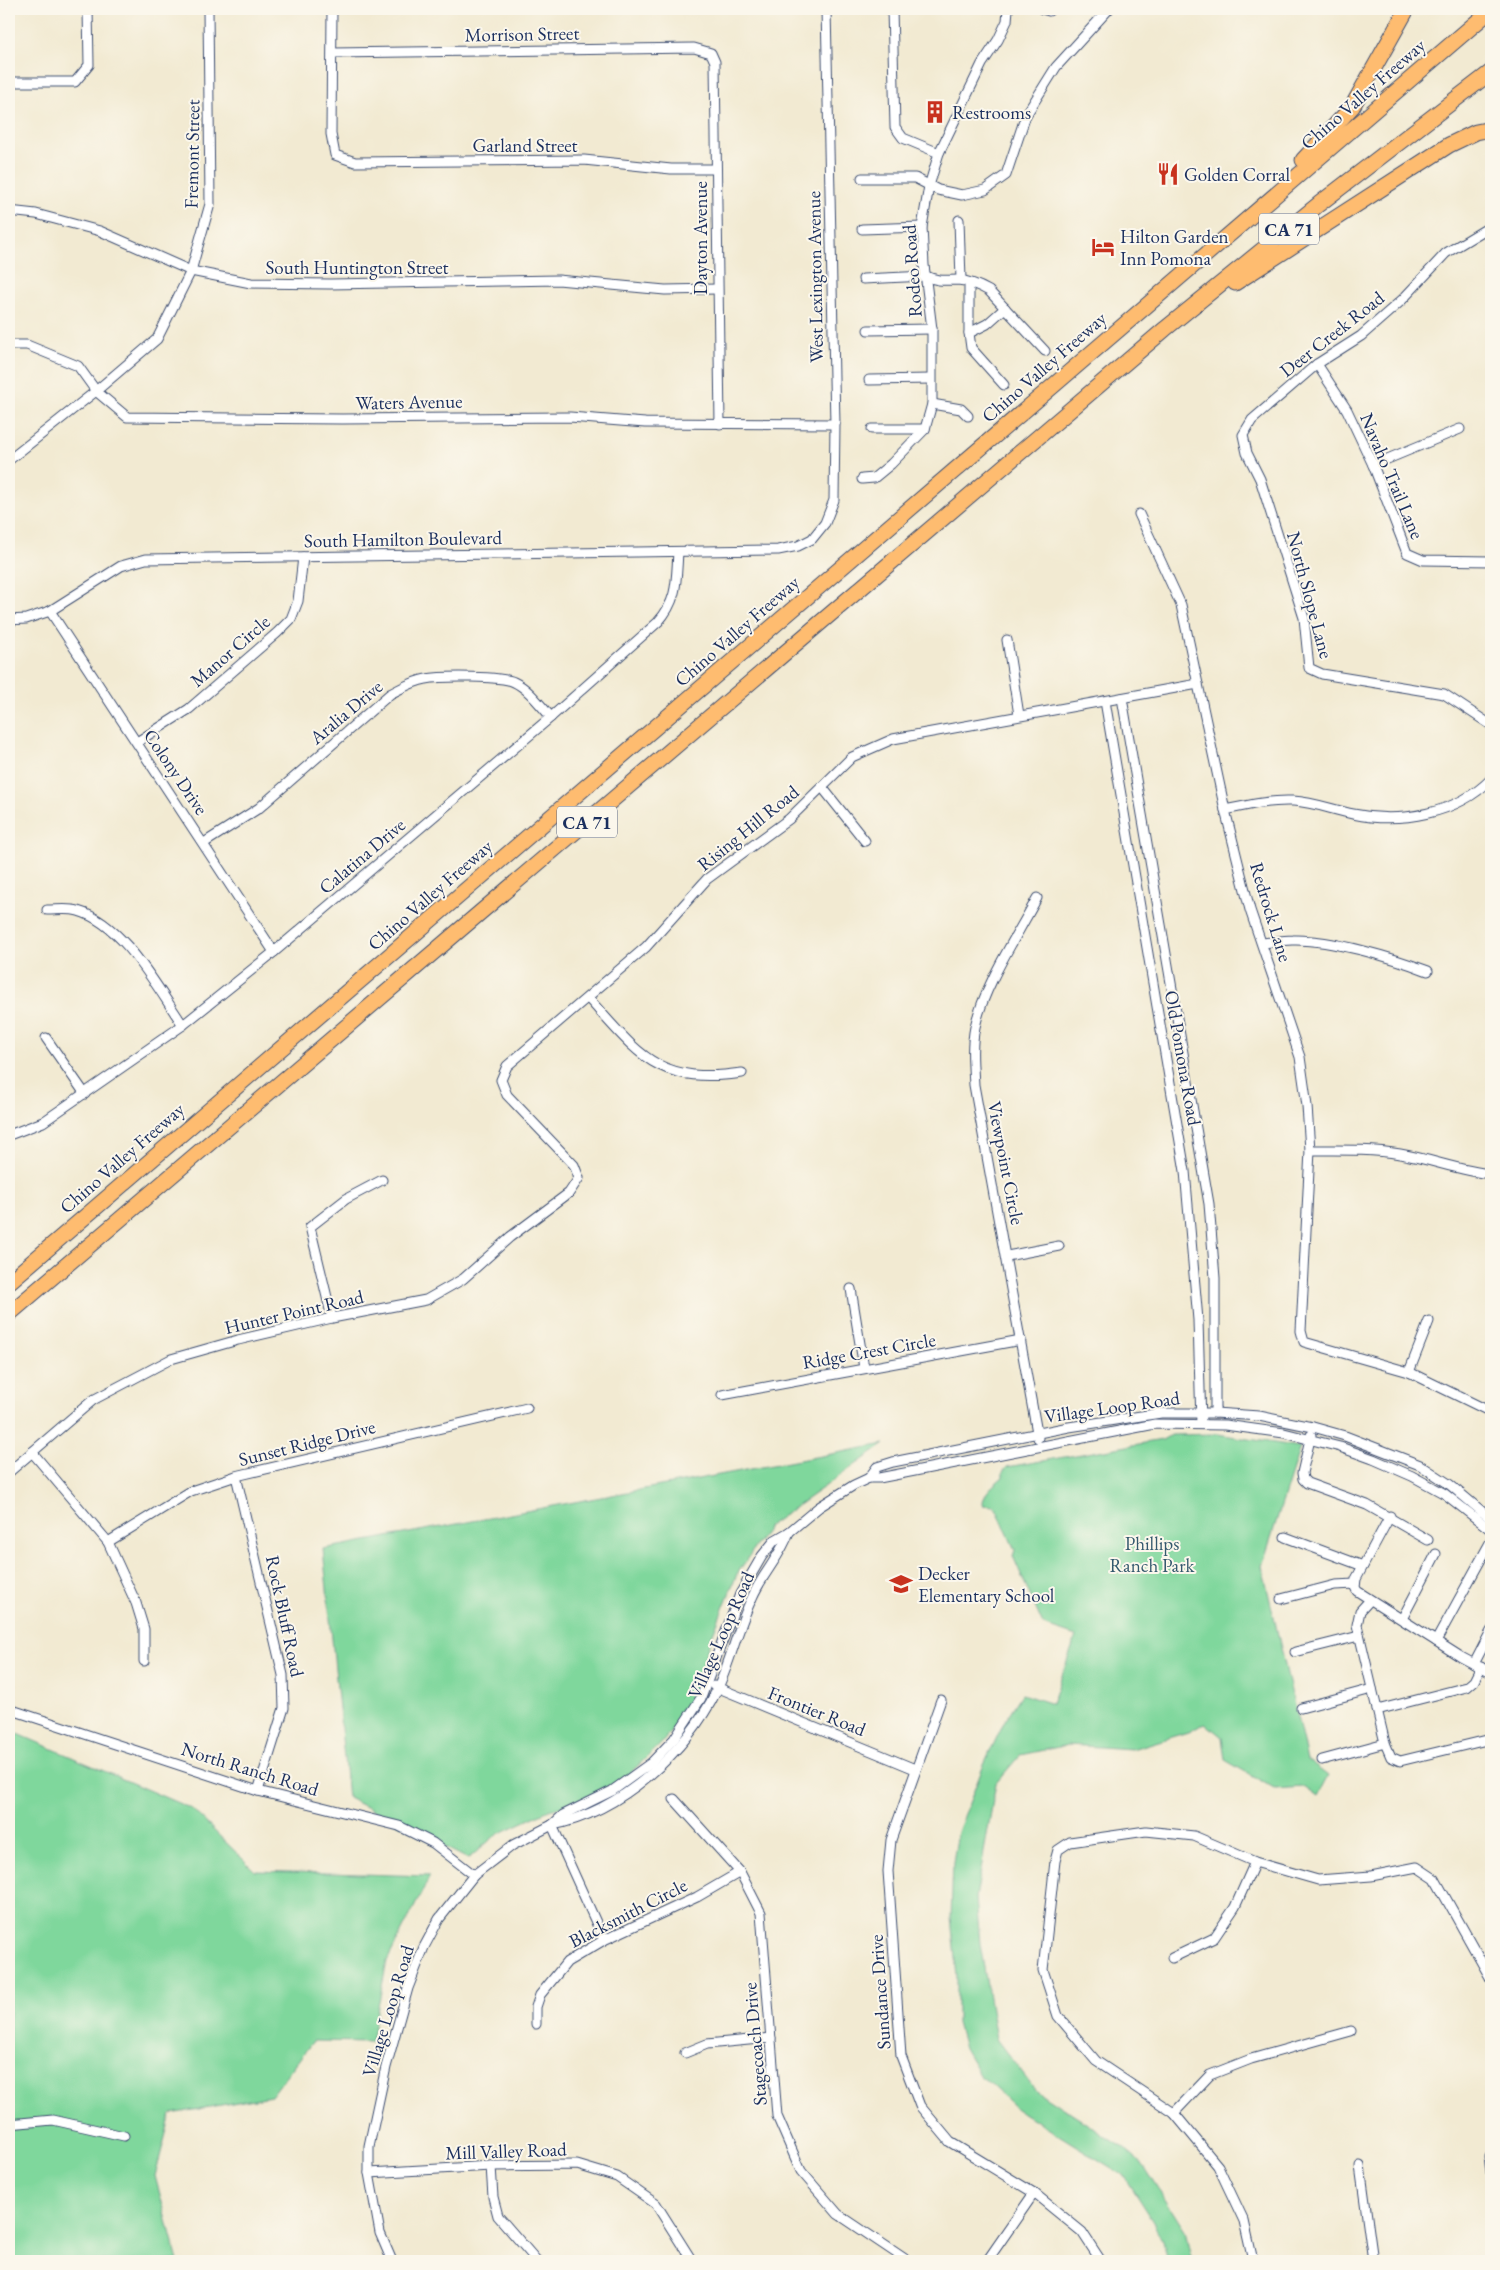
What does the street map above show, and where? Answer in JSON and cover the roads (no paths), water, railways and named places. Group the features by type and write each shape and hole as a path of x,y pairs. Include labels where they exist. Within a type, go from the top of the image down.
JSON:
{"highway":[{"path":"1088,356 1288,174 1332,130 1352,107 1407,9"},
{"name":"Chino Valley Freeway","path":"9,1282 1491,10"},
{"name":"CA 71","path":"9,1314 1165,329 1319,204 1491,72"},
{"path":"1165,329 1424,160 1476,132 1491,129"}],"street":[{"path":"9,82 74,82 89,65 88,9"},
{"name":"Fremont Street","path":"9,460 96,392 157,339 192,271 210,204 208,9"},
{"path":"332,9 333,53"},
{"name":"West Lexington Avenue","path":"812,538 825,523 834,500 835,424 826,9"},
{"path":"892,9 895,127 903,138 938,153"},
{"name":"Rodeo Road","path":"862,479 874,478 891,464 925,429 932,404 932,329 922,227 929,186 938,153 982,64 998,40 1007,21 1008,9"},
{"path":"862,178 915,178 938,190 962,195 985,190 1006,175 1026,115 1056,67 1110,9"},
{"name":"Morrison Street","path":"333,53 694,48 710,53"},
{"name":"Garland Street","path":"333,53 331,134 335,155 355,162 584,160 670,169 716,168"},
{"name":"Dayton Avenue","path":"710,53 715,62 716,290 720,424"},
{"name":"South Huntington Street","path":"9,211 36,214 100,231 192,271 251,283 350,284 558,280 665,290 716,290"},
{"path":"959,220 972,348 1004,385"},
{"name":"Deer Creek Road","path":"1243,435 1252,420 1318,364 1361,336 1402,300 1446,252 1491,226"},
{"path":"862,229 922,227"},
{"path":"863,279 926,276 935,281 965,282 989,291 1044,351"},
{"path":"969,333 987,324 1005,308"},
{"path":"868,330 932,329"},
{"name":"Waters Avenue","path":"9,345 27,345 78,366 96,392 127,417 352,419 570,417 645,423 835,424"},
{"name":"Navaho Trail Lane","path":"1318,364 1347,410 1373,465 1407,553 1423,560 1491,561"},
{"path":"869,380 931,379"},
{"path":"932,404 961,409 968,416"},
{"path":"872,429 925,429"},
{"path":"1373,465 1460,429"},
{"name":"North Slope Lane","path":"1243,435 1246,452 1260,479 1304,618 1309,668 1322,674 1444,694 1491,725"},
{"name":"Redrock Lane","path":"1139,514 1181,606 1225,810 1250,910 1263,943 1300,1058 1307,1106 1310,1150 1301,1330 1304,1342 1316,1347 1409,1372"},
{"name":"South Hamilton Boulevard","path":"9,620 26,618 50,611 121,566 146,559 778,550 798,546 812,538"},
{"name":"Calatina Drive","path":"9,1135 43,1122 182,1025 274,952 551,716 658,622 669,610 676,592 678,552"},
{"name":"Manor Circle","path":"137,742 188,709 278,634 291,619 298,602 303,557"},
{"name":"Colony Drive","path":"50,611 274,952"},
{"path":"1007,640 1019,715"},
{"name":"Aralia Drive","path":"204,843 259,808 390,694 408,684 426,679 500,678 514,682 551,716"},
{"name":"Rising Hill Road","path":"579,1178 574,1165 561,1150 507,1095 501,1080 507,1066 646,947 707,879 788,819 852,757 893,739 1198,684"},
{"name":"Old Pomona Road","path":"1122,698 1209,1204 1215,1278 1215,1413"},
{"name":"Old Pomona Road","path":"1105,701 1186,1171 1196,1276 1201,1424"},
{"path":"1225,810 1257,803 1293,801 1319,805 1354,815 1383,818 1410,817 1437,811 1459,803 1483,787 1491,779"},
{"path":"822,787 865,841"},
{"name":"Viewpoint Circle","path":"1038,898 990,987 975,1026 972,1056 974,1085 1022,1340 1039,1446"},
{"path":"47,910 77,910 96,919 114,931 128,946 182,1025"},
{"path":"1263,943 1294,940 1328,944 1404,962 1428,971"},
{"path":"588,998 645,1058 663,1068 682,1074 704,1077 742,1073"},
{"path":"46,1038 85,1094"},
{"path":"1310,1150 1361,1150 1401,1154 1467,1172 1491,1174"},
{"name":"Hunter Point Road","path":"9,1472 93,1400 171,1359 238,1340 332,1318 426,1300 464,1279 510,1237 569,1193 579,1178"},
{"path":"332,1318 310,1227 346,1199 382,1180"},
{"path":"1006,1256 1059,1246"},
{"path":"851,1289 864,1368"},
{"path":"1429,1322 1409,1372 1491,1412"},
{"name":"Ridge Crest Circle","path":"722,1395 1022,1340"},
{"name":"Sunset Ridge Drive","path":"108,1542 191,1491 236,1476 527,1408"},
{"name":"Village Loop Road","path":"552,1825 563,1815 628,1781 651,1763 674,1739 692,1715 708,1683 737,1602 749,1578 762,1556 775,1540 789,1532 820,1507 868,1478 876,1468 893,1462 1037,1433 1148,1415 1215,1413 1259,1416 1313,1427 1386,1451 1420,1465 1449,1484 1491,1520"},
{"name":"Village Loop Road","path":"868,1478 879,1478 1155,1424 1201,1424 1256,1428 1310,1439 1373,1459 1412,1476 1444,1494 1491,1530"},
{"path":"1313,1427 1302,1472 1307,1483 1368,1505 1390,1516 1428,1540"},
{"path":"32,1452 108,1542 136,1603 144,1629 144,1661"},
{"name":"Rock Bluff Road","path":"236,1476 284,1675 284,1708 258,1791"},
{"path":"1390,1516 1355,1584 1357,1591 1491,1673"},
{"name":"Village Loop Road","path":"392,2261 380,2233 369,2173 370,2146 374,2119 408,1988 424,1947 439,1919 474,1875 513,1844 552,1825 565,1822 600,1807 636,1786 682,1743 698,1723 718,1688 753,1594 784,1547 789,1532"},
{"path":"1285,1537 1363,1566"},
{"path":"1436,1641 1491,1542"},
{"path":"1402,1619 1436,1554"},
{"path":"1281,1600 1335,1585 1355,1584"},
{"path":"1370,1600 1363,1606 1357,1618 1359,1636 1385,1743 1391,1757 1400,1761 1491,1738"},
{"path":"1377,1710 1467,1687 1474,1681 1491,1631"},
{"path":"1295,1652 1359,1636"},
{"name":"Frontier Road","path":"708,1683 915,1769"},
{"path":"1301,1708 1372,1690"},
{"name":"Sundance Drive","path":"940,1700 891,1840 888,1871 901,2056 920,2106 950,2142 1034,2193 1082,2232 1101,2261"},
{"name":"North Ranch Road","path":"9,1708 258,1791 399,1826 433,1843 474,1875"},
{"path":"1322,1760 1385,1743"},
{"name":"Stagecoach Drive","path":"674,1800 740,1872 761,1913 777,2116 801,2171 838,2214 908,2261"},
{"path":"552,1825 604,1940"},
{"path":"1253,2261 1244,2221 1218,2166 1174,2113 1096,2061 1058,2016 1043,1970 1055,1861 1058,1850 1070,1842 1146,1831 1194,1836 1255,1862 1318,1880 1371,1876 1417,1867 1436,1879 1491,1978"},
{"path":"1172,1958 1214,1938 1235,1907 1255,1862"},
{"name":"Blacksmith Circle","path":"536,2024 536,2007 540,1996 567,1962 604,1940 697,1897 740,1872"},
{"path":"1174,2113 1210,2075 1251,2059 1351,2031"},
{"path":"685,2053 707,2044 771,2038"},
{"path":"9,2124 53,2120 124,2136"},
{"path":"1489,2157 1491,2173"},
{"name":"Mill Valley Road","path":"369,2173 491,2166 577,2165 617,2177 656,2204 692,2261"},
{"path":"491,2166 493,2197 498,2216 537,2261"},
{"path":"1360,2166 1373,2261"},
{"path":"987,2261 1034,2193"}],"place":[{"name":"Restrooms","path":"935,112"},
{"name":"Golden Corral","path":"1168,174"},
{"name":"Hilton Garden Inn Pomona","path":"1103,247"},
{"name":"Decker Elementary School","path":"901,1584"}],"park label":[{"name":"Phillips Ranch Park","path":"1152,1554"}]}
